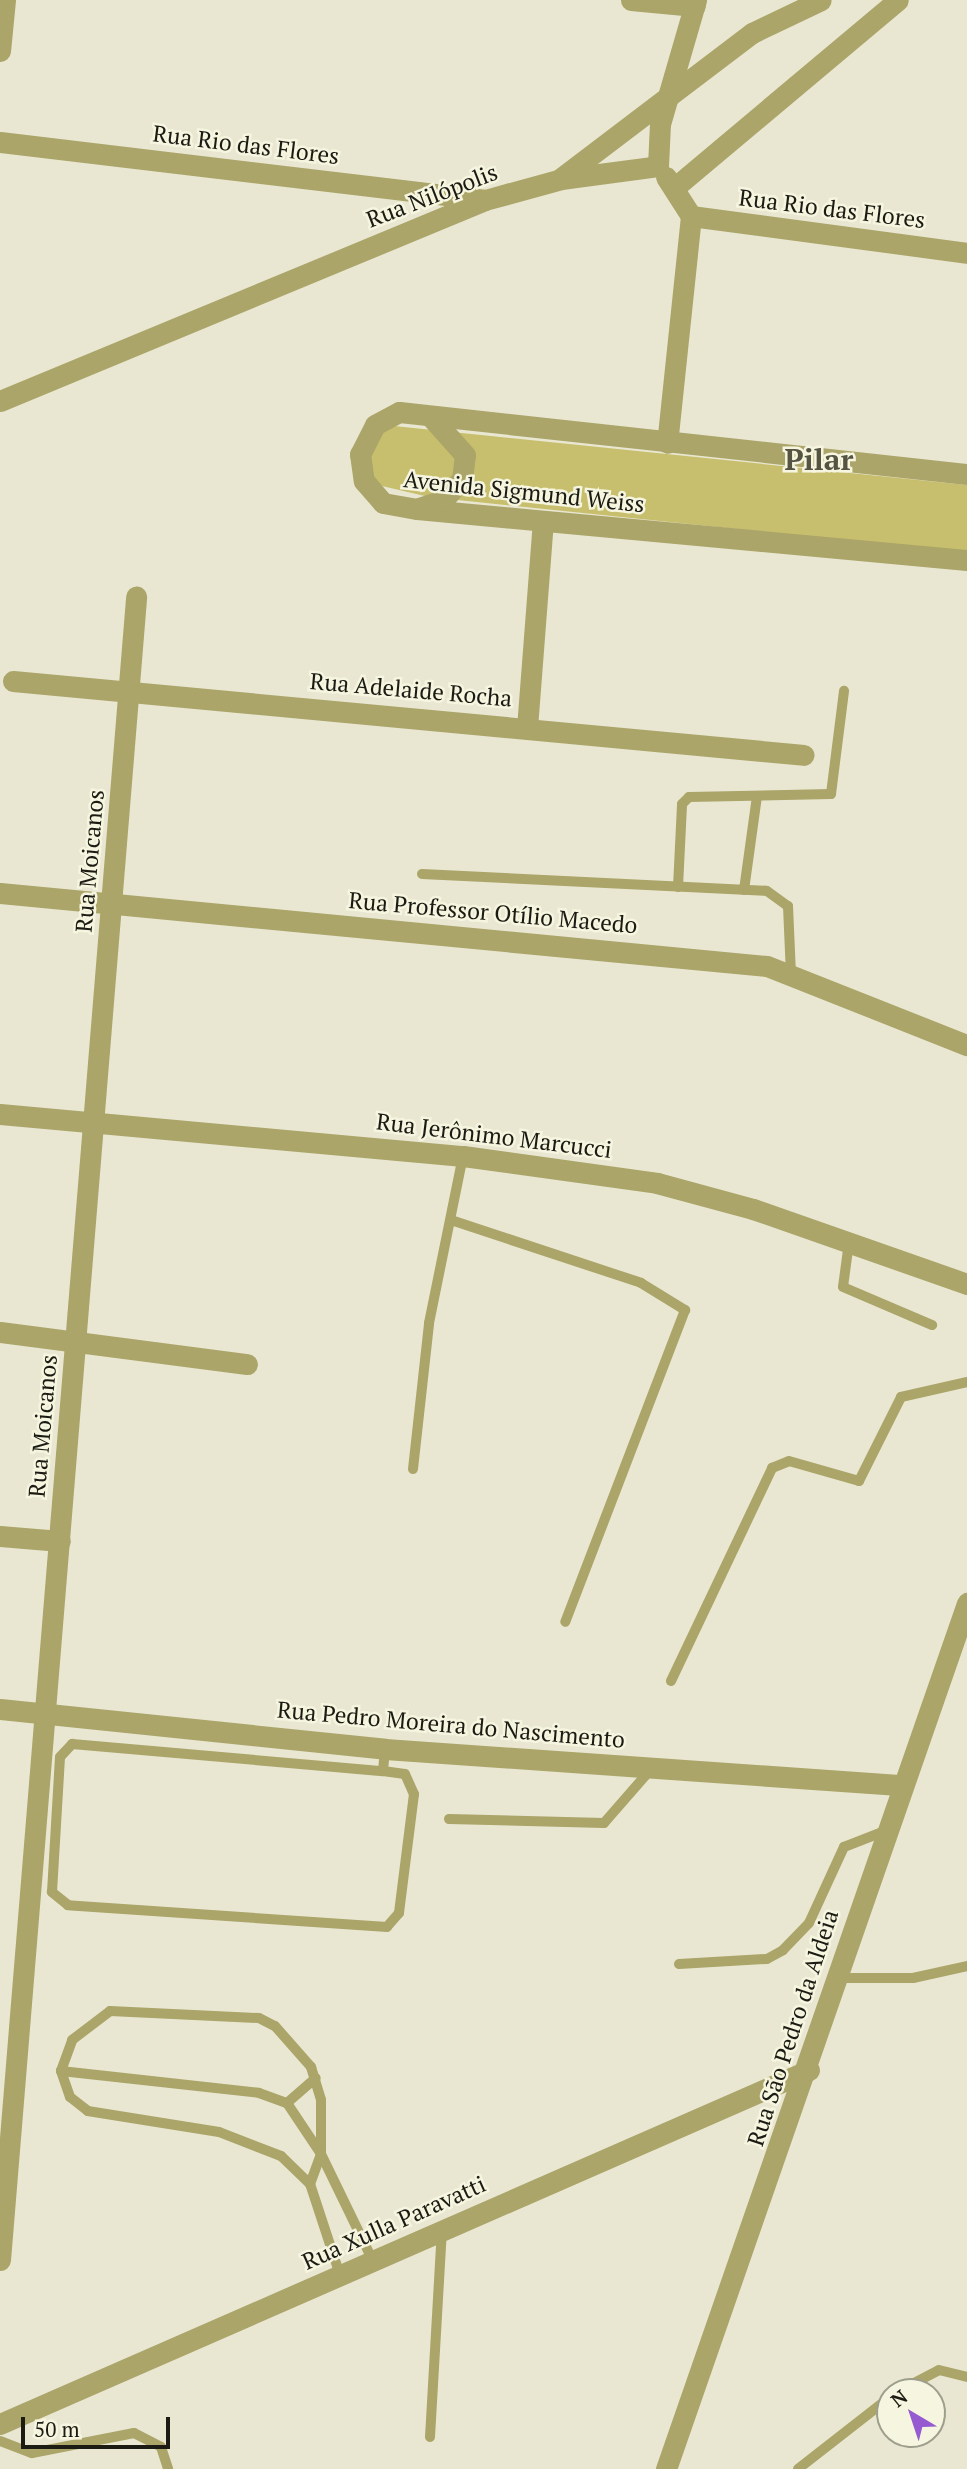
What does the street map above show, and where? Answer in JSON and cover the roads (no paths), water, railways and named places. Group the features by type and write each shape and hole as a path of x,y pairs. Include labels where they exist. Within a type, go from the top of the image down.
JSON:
{"street":[{"path":"0,51 5,0"},
{"path":"631,0 695,3 669,95 658,166 691,216 667,443"},
{"path":"561,178 752,33 821,0"},
{"path":"674,188 898,0"},
{"name":"Rua Rio das Flores","path":"0,142 485,200"},
{"name":"Rua Nilópolis","path":"0,401 485,200 561,178 658,166"},
{"name":"Rua Rio das Flores","path":"691,216 967,253"},
{"name":"Avenida Sigmund Weiss","path":"967,474 399,412 376,425 360,454 364,481 383,503 417,509 967,560"},
{"path":"417,509 443,500 455,486 465,455 456,437 430,416"},
{"path":"527,728 544,522"},
{"name":"Rua Moicanos","path":"0,2260 43,1712 96,1122 136,597"},
{"name":"Rua Adelaide Rocha","path":"13,681 804,755"},
{"name":"Rua Professor Otílio Macedo","path":"0,894 767,966 967,1045"},
{"name":"Rua Jerônimo Marcucci","path":"0,1114 463,1157 657,1183 849,1242 967,1284"},
{"path":"0,1332 247,1364"},
{"path":"0,1536 60,1542"},
{"name":"Rua São Pedro da Aldeia","path":"670,2467 810,2070 899,1785 967,1604"},
{"name":"Rua Pedro Moreira do Nascimento","path":"0,1709 385,1749 899,1785"},
{"name":"Rua Xulla Paravatti","path":"0,2424 810,2070"}],"lane":[{"path":"678,887 682,804 703,793 757,796 831,794 844,691"},
{"path":"744,890 757,796"},
{"path":"422,874 767,891 788,906 791,975"},
{"path":"413,1469 429,1323 454,1221 463,1157"},
{"path":"454,1221 640,1283 685,1310 565,1622"},
{"path":"849,1242 843,1287 932,1325"},
{"path":"671,1681 772,1468 789,1461 859,1481 901,1397 967,1382"},
{"path":"72,1744 383,1771 405,1774 414,1794 399,1913 387,1927 68,1905 52,1892 60,1757 72,1744"},
{"path":"383,1771 385,1749"},
{"path":"449,1819 604,1823 652,1768"},
{"path":"679,1964 767,1959 783,1951 809,1923 844,1847 885,1831"},
{"path":"838,1978 913,1978 967,1966"},
{"path":"310,2184 321,2154 316,2078 296,2044 259,2018 110,2011 72,2040 61,2071 70,2097 88,2111 219,2132 281,2156 310,2184 340,2275"},
{"path":"61,2071 259,2093 287,2103 321,2154 373,2261"},
{"path":"287,2103 316,2078"},
{"path":"430,2437 442,2231"},
{"path":"924,2378 939,2370 967,2377"},
{"path":"798,2469 876,2408"},
{"path":"0,2441 32,2453 134,2434 161,2447 168,2469"}],"district":[{"name":"Pilar","path":"819,459"}]}
